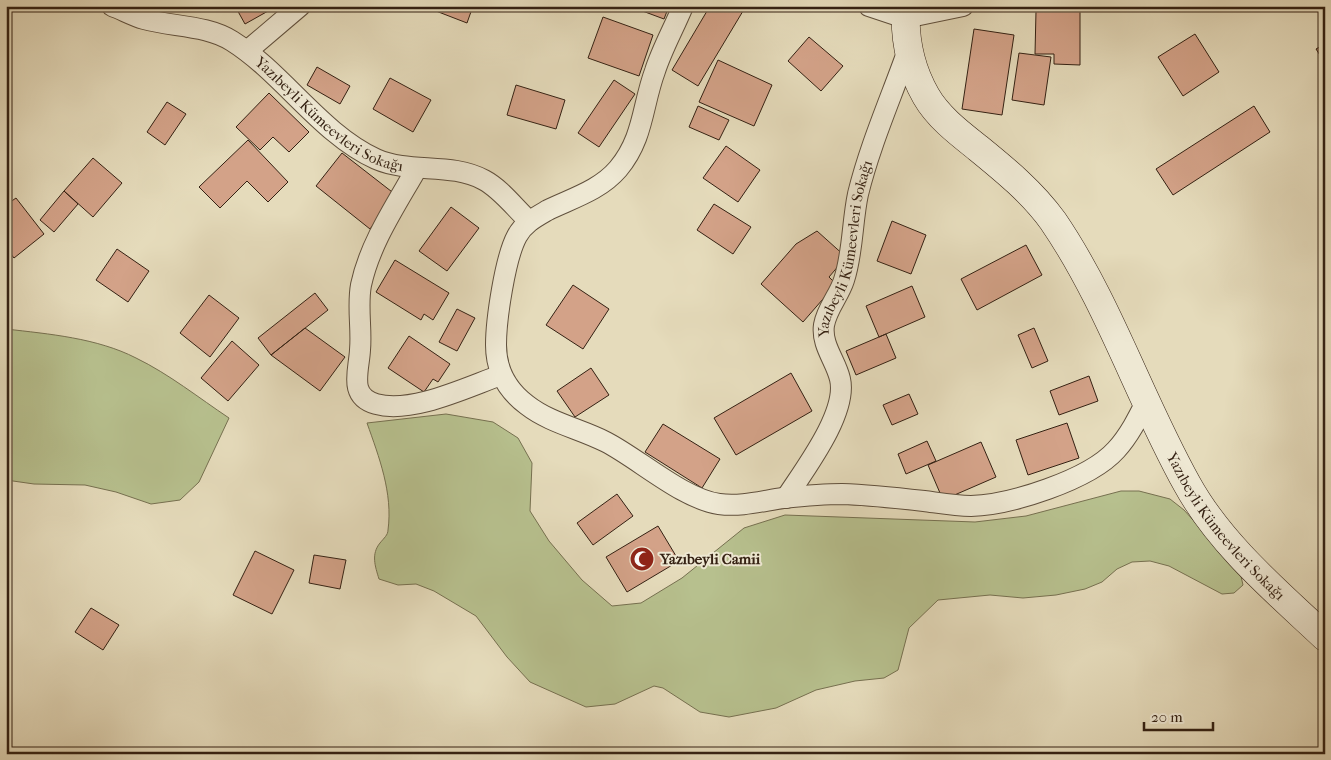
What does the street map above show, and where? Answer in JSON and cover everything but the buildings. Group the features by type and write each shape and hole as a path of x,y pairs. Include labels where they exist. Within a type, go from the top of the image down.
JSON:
{"street":[{"name":"Yazıbeyli Kümeevleri Sokağı","path":"112,6 144,19 211,32 231,40 246,51 325,122 375,158 394,165 445,170 485,180 529,221"},
{"name":"Yazıbeyli Kümeevleri Sokağı","path":"246,51 300,6"},
{"path":"683,6 653,74 643,122 631,150 617,170 594,189 529,221 517,236 506,277 496,341 497,360 501,375 511,390 526,405 544,416 609,444 700,498 718,504 737,505 786,498 839,494 968,506 993,505 1045,490 1089,470 1114,453 1128,435 1147,400"},
{"path":"869,6 906,12 963,6"},
{"name":"Yazıbeyli Kümeevleri Sokağı","path":"906,12 908,50 915,75 927,98 942,117 1010,174 1032,196 1071,248 1100,299 1187,485 1205,512 1249,563 1325,637"},
{"name":"Yazıbeyli Kümeevleri Sokağı","path":"786,498 820,445 838,405 841,390 840,378 824,338 824,326 828,312 844,281 853,216 860,186 908,50"},
{"name":"Yazıbeyli Kümeevleri Sokağı","path":"417,168 380,233 367,263 361,286 360,350 356,372 357,389 364,398 377,404 422,403 501,375"}],"green space":[{"path":"6,329 89,341 121,351 160,371 229,418 199,482 180,500 151,504 116,492 85,485 34,484 6,480"},
{"path":"446,414 493,422 518,438 532,463 530,511 549,541 582,580 612,606 641,603 682,578 744,528 785,515 975,522 1026,516 1121,491 1139,491 1170,499 1184,510 1240,572 1243,585 1234,593 1222,594 1169,566 1150,561 1132,562 1117,569 1102,582 1085,589 1056,595 1023,598 990,595 938,600 909,628 898,670 884,678 855,681 816,690 776,708 729,717 700,712 663,688 654,686 615,704 586,707 530,682 507,657 476,616 434,591 416,584 398,585 379,579 375,565 375,551 388,532 389,502 384,475 367,423"}],"place":[{"name":"Yazıbeyli Camii","path":"642,559"}]}
